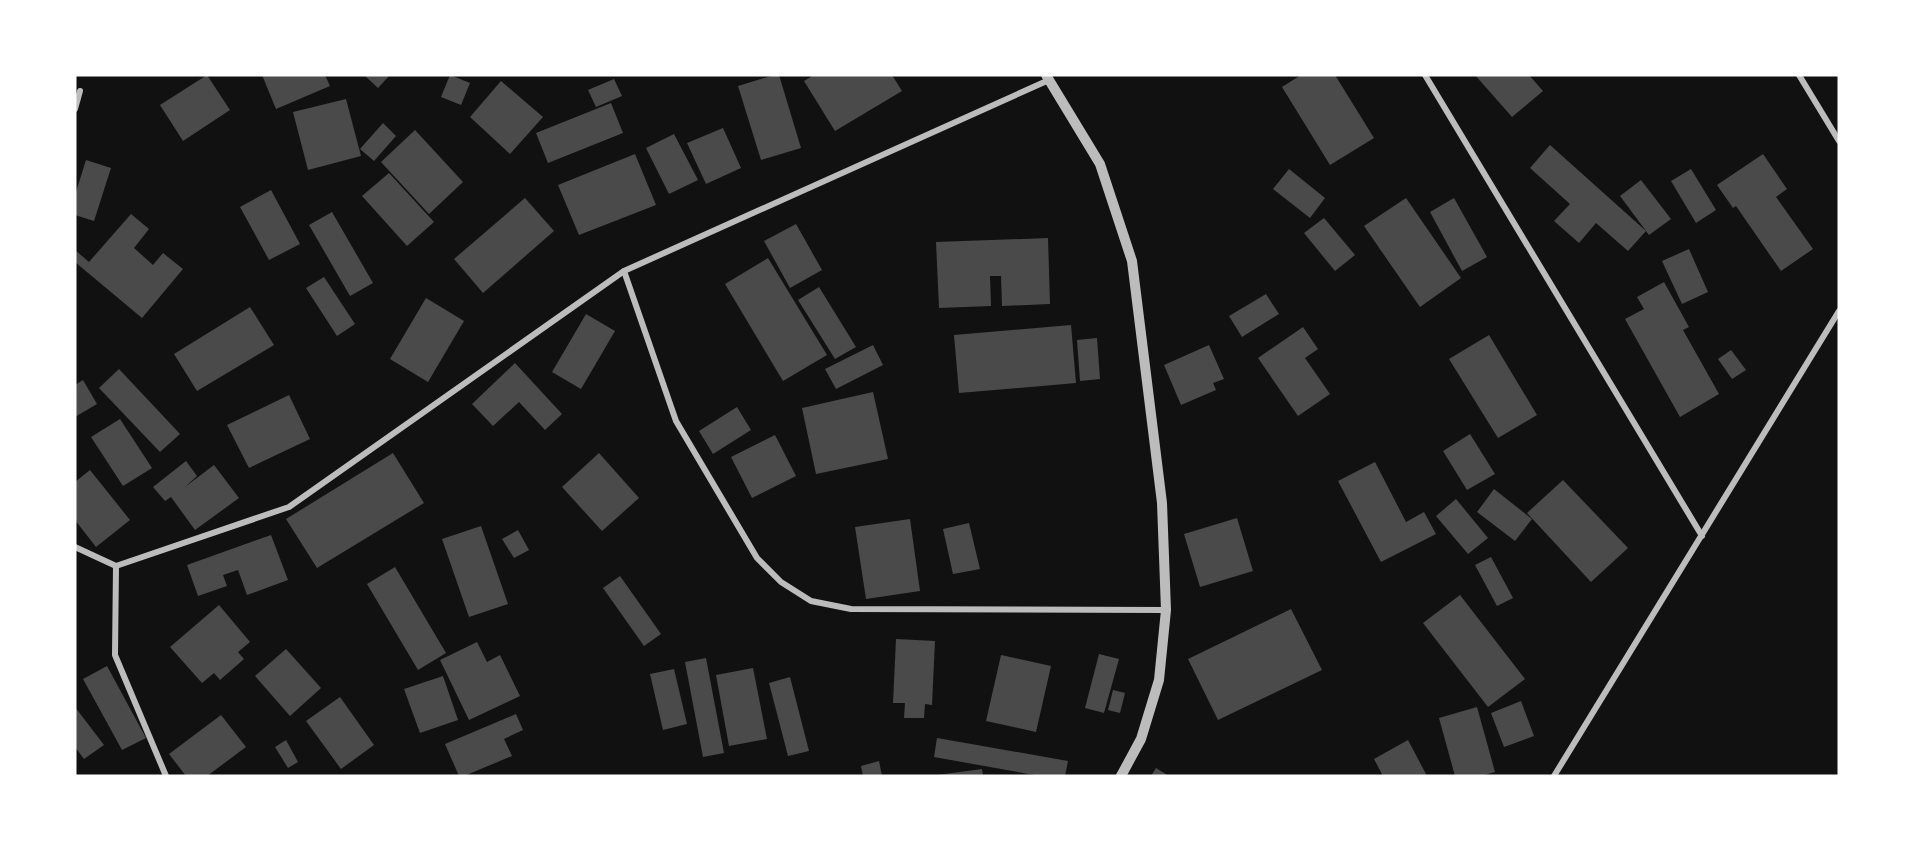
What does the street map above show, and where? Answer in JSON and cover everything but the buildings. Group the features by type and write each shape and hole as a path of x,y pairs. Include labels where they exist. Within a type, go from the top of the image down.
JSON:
{"street":[{"path":"1425,75 1702,536"},
{"path":"1799,75 1839,141"},
{"path":"75,547 116,566 289,507 624,271 1048,78 1100,164 1132,261 1161,503 1166,610 1159,680 1141,739 1121,776"},
{"path":"75,109 80,91"},
{"path":"624,271 676,421 757,558 781,582 811,601 851,609 1166,610"},
{"path":"1554,776 1839,310"},
{"path":"116,566 115,655 166,776"}]}
